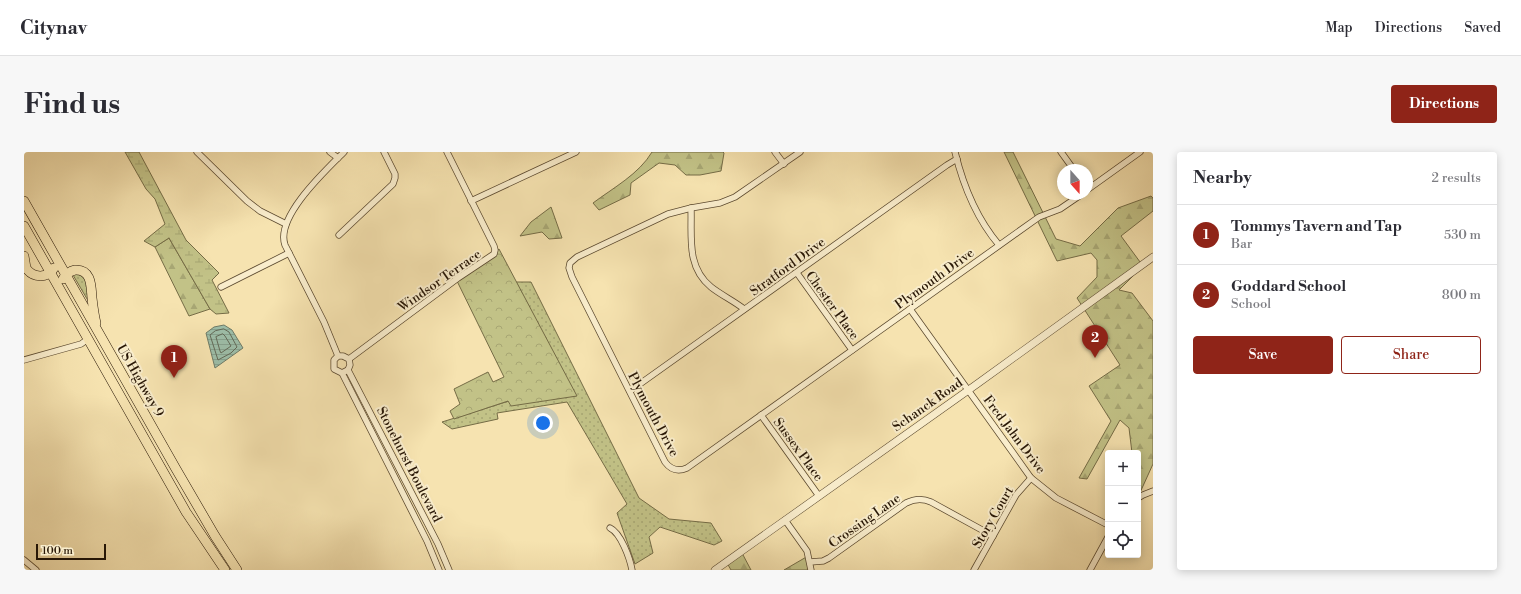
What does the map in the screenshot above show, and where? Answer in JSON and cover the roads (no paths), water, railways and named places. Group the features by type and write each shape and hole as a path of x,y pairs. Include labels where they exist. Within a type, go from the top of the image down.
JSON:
{"highway":[{"name":"US Highway 9","path":"24,201 205,519 237,570"},
{"name":"US Highway 9","path":"24,226 186,512 225,570"},
{"path":"24,256 26,268 31,274 39,276 50,272 54,267 55,255"},
{"path":"62,292 62,280 66,275 73,271 81,271 85,273 90,279 96,328"}],"street":[{"path":"197,152 247,201 260,211 286,224"},
{"path":"330,152 338,158"},
{"name":"Stonehurst Boulevard","path":"344,152 303,196 286,224 283,241 324,322 338,356 334,360 333,366 336,371 342,373 416,518 439,570"},
{"path":"339,235 393,184 395,174 384,152"},
{"path":"447,152 471,201 576,152"},
{"path":"775,152 784,164"},
{"name":"Plymouth Drive","path":"800,152 735,198 720,203 677,211 577,257 568,266 572,277 665,462 674,470 682,470 687,468 1039,217 1060,209 1073,200"},
{"path":"955,152 972,202 999,245"},
{"path":"1061,152 1070,164"},
{"path":"1093,186 1140,152"},
{"name":"Stratford Drive","path":"630,391 957,159"},
{"name":"Windsor Terrace","path":"349,359 458,278 494,254 494,246 471,201"},
{"path":"691,208 691,252 697,270 710,286 744,309"},
{"path":"221,287 289,253"},
{"name":"Schanck Road","path":"715,570 1153,257"},
{"name":"Chester Place","path":"796,273 852,350"},
{"name":"Fred Jahn Drive","path":"910,309 1031,478 1056,498 1105,523"},
{"path":"24,360 81,344 88,339"},
{"path":"338,356 343,356 349,359 350,365 348,370 342,373"},
{"name":"Stonehurst Boulevard","path":"348,370 423,514 442,552 449,570"},
{"name":"Sussex Place","path":"761,415 819,496"},
{"name":"Story Court","path":"974,570 1016,495 1031,478"},
{"path":"1141,496 1153,491"},
{"name":"Crossing Lane","path":"810,562 823,561 829,558 906,503 922,499 931,502 993,536"},
{"path":"416,518 423,514"},
{"path":"785,520 807,551 811,570"},
{"path":"610,528 616,532 625,549 632,570"},
{"path":"1090,570 1105,542"},
{"path":"24,560 36,570"}],"water":[{"path":"224,325 232,330 243,348 215,368 206,333 214,327"}],"place":[{"name":"Goddard School","path":"1095,358"},
{"name":"Tommys Tavern and Tap","path":"174,378"}]}
